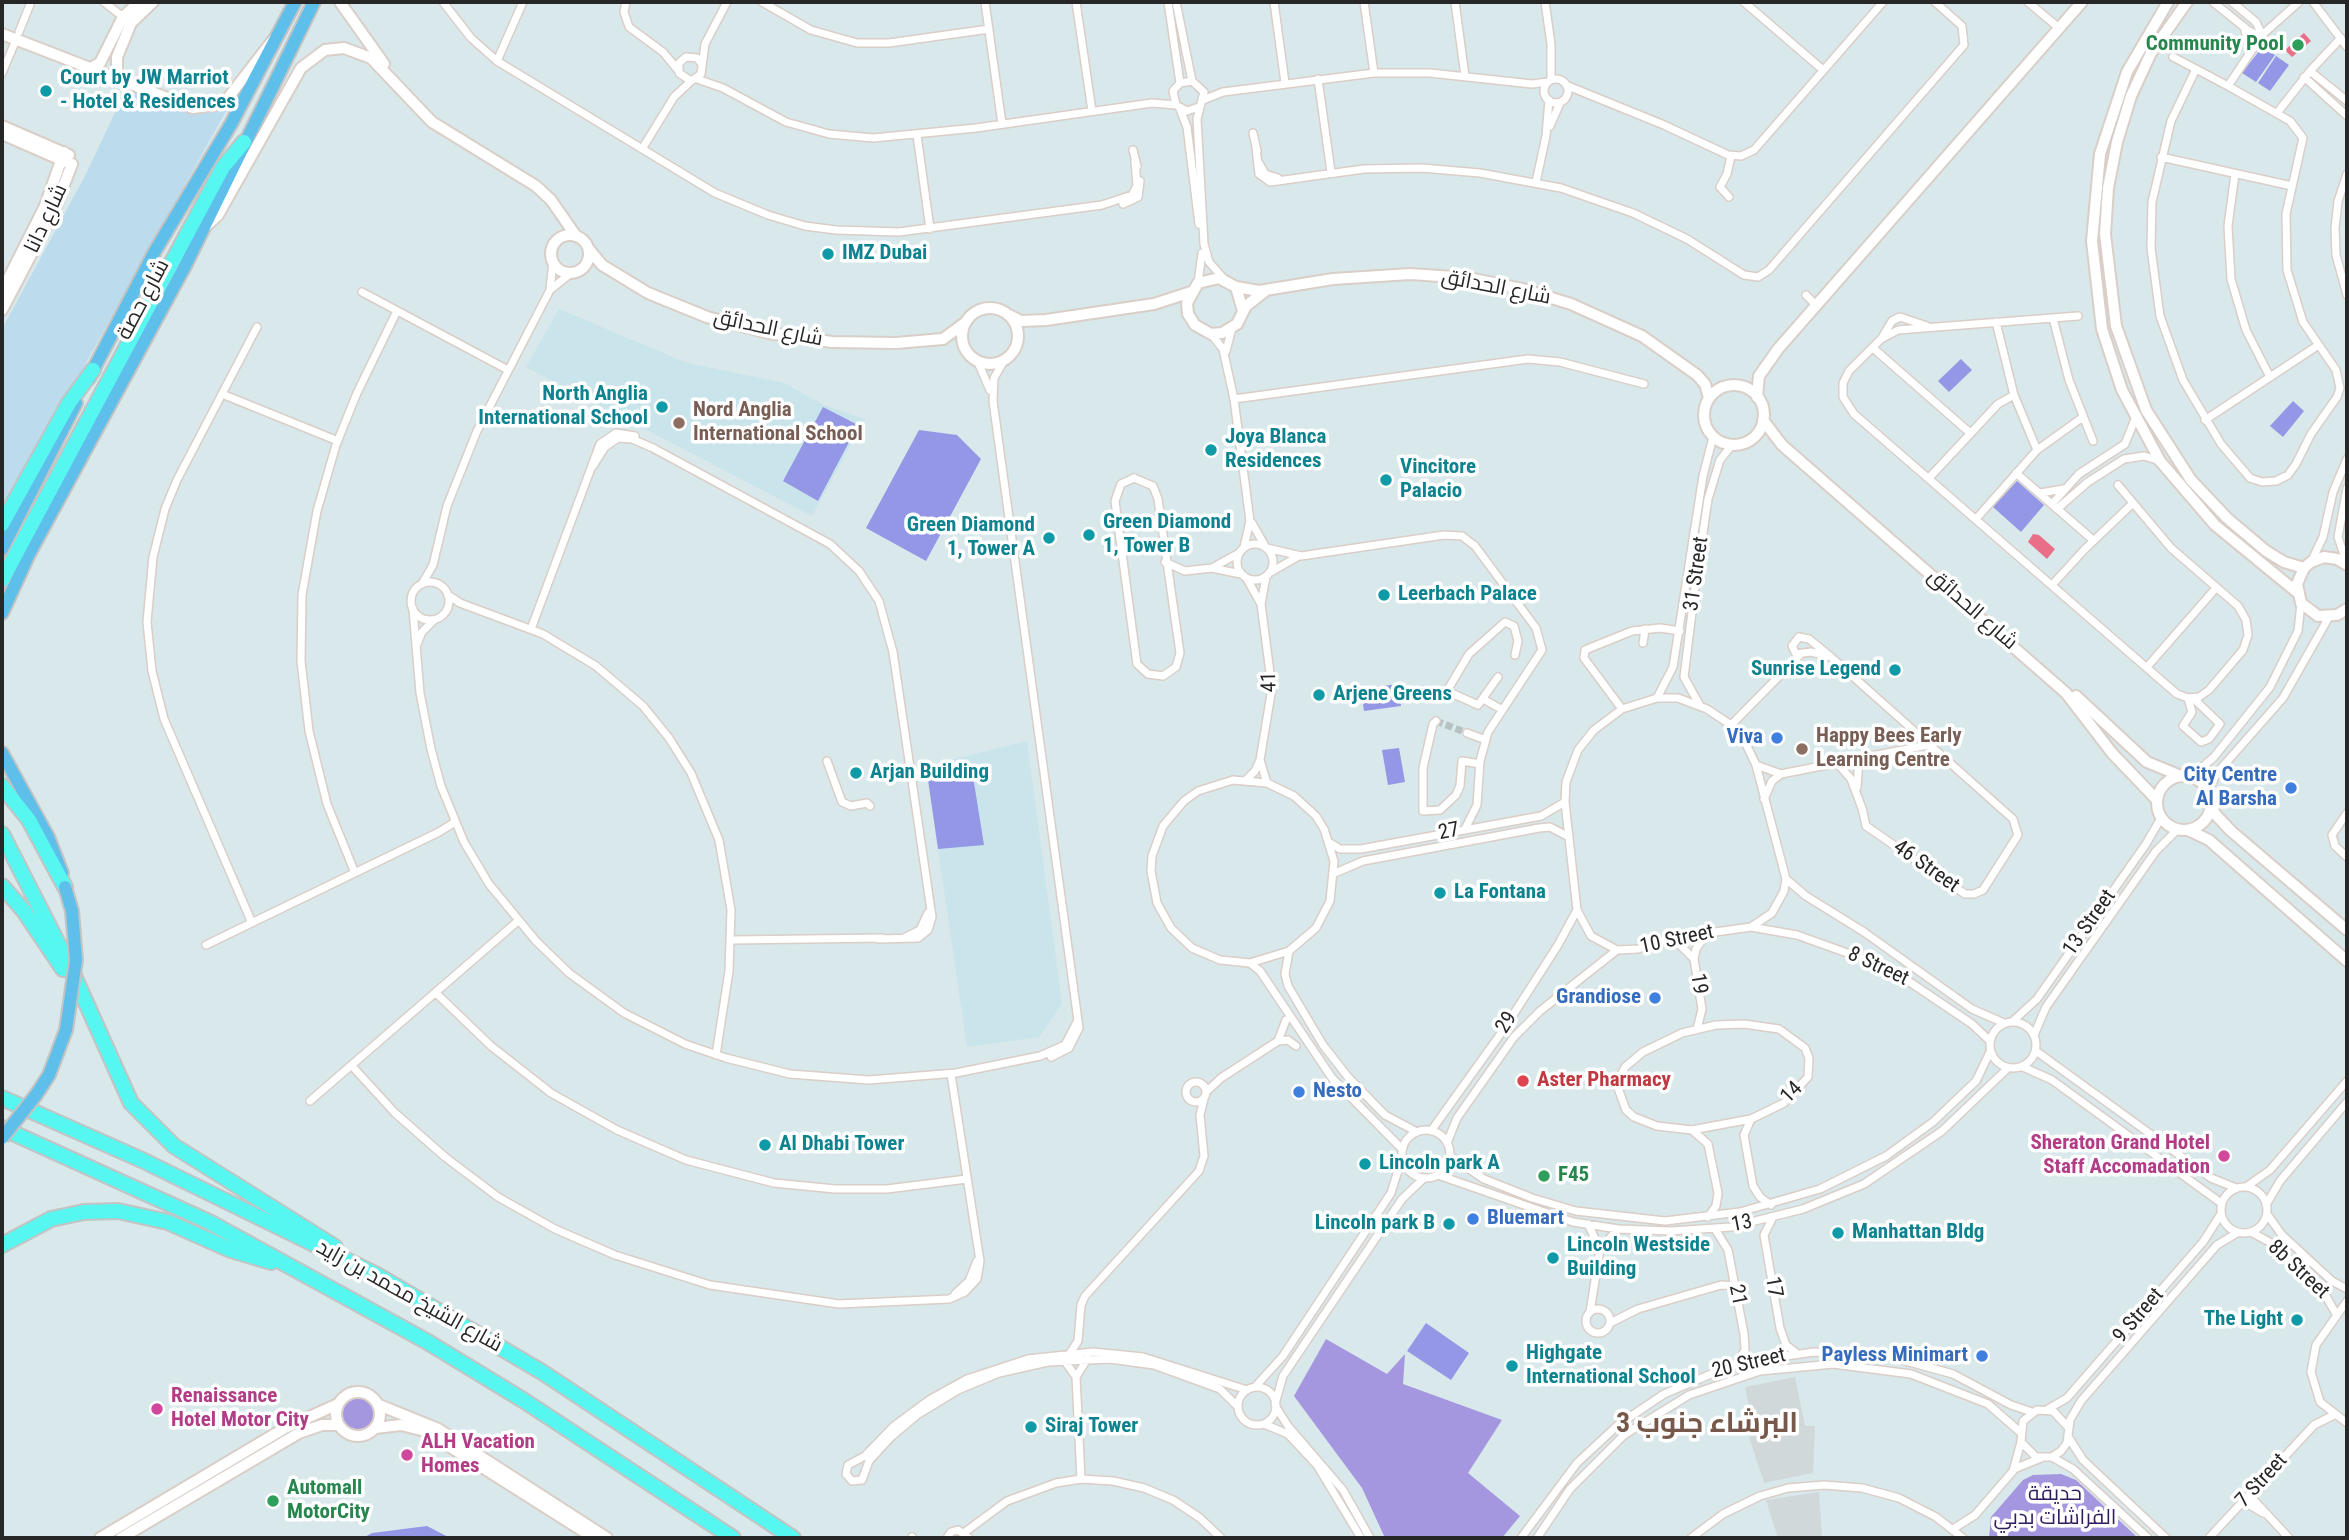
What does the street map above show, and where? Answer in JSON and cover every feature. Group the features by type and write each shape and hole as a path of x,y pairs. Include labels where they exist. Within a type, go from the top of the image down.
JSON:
{"highway":[{"path":"2,580 223,167 244,142"},
{"path":"2,524 69,403 93,370"},
{"path":"2,786 29,820 65,887"},
{"path":"2,834 65,956 121,1086 136,1109 187,1155 288,1214 377,1275"},
{"path":"2,886 23,911 85,1002"},
{"name":"شارع الشيخ محمد بن زايد","path":"2,1098 154,1165 377,1275 542,1372 793,1538"},
{"name":"شارع الشيخ محمد بن زايد","path":"2,1128 131,1185 300,1270 523,1399 733,1538"},
{"path":"2,1245 51,1219 84,1212 118,1211 168,1222 237,1252 300,1270"}],"main road":[{"name":"شارع حصة","path":"2,550 155,250 231,124 295,2"},
{"name":"شارع حصة","path":"2,613 29,554 203,229 314,2"},
{"path":"2,753 54,849 72,911 76,960 66,1031 49,1075 36,1096 2,1138"}],"street":[{"path":"2,73 31,2"},
{"path":"104,2 123,17"},
{"path":"89,69 103,58 123,17 139,2"},
{"path":"125,83 117,72 117,57 131,23 153,2"},
{"path":"340,2 403,93"},
{"path":"443,2 471,38 497,61 715,193 787,221 867,233 930,229 1102,205 1132,195 1136,186 1133,150"},
{"path":"497,61 523,2"},
{"path":"626,2 624,12 629,27 658,49 678,71 694,80 723,88 766,113 807,129 873,138 916,135 1153,103 1191,111 1223,92"},
{"path":"674,97 678,71 686,57 707,37 727,2"},
{"path":"762,2 811,30 858,43 889,43 989,29"},
{"path":"985,2 1002,124"},
{"path":"1076,2 1092,111"},
{"path":"1168,2 1180,83"},
{"path":"1176,2 1192,81 1202,89 1223,92 1374,73 1465,76 1512,82 1566,83 1605,103"},
{"path":"1274,2 1285,83"},
{"path":"1364,2 1374,73"},
{"path":"1455,2 1465,76"},
{"path":"1536,182 1546,136 1551,44 1545,2"},
{"path":"1512,82 1547,98 1562,101 1579,98 1605,103 1650,118 1731,156 1741,156 1754,150 1883,2"},
{"path":"1253,133 1257,171 1264,180 1273,182 1331,172 1422,168 1480,173 1536,182 1633,213 1688,239 1744,275 1758,277 1764,275 1965,45 1962,26 1936,2"},
{"path":"2028,2 2059,28"},
{"path":"1709,398 1750,379 2082,2"},
{"path":"2168,2 2138,49 2118,95 2101,154 2093,212 2093,267 2102,329 2135,419 2160,461 2215,525 2299,598 2309,611 2329,617 2346,611"},
{"path":"2187,2 2151,53 2131,96 2117,142 2108,188 2105,234 2116,326 2146,410 2191,480 2227,518 2266,551 2284,562 2307,565 2324,557 2337,559 2347,565"},
{"path":"2213,2 2244,27 2262,36"},
{"path":"2232,2 2250,17 2262,36"},
{"path":"2228,86 2262,36 2299,2"},
{"path":"2313,2 2347,47"},
{"path":"1747,3 1823,70"},
{"path":"2233,18 2241,9"},
{"path":"2250,17 2275,23"},
{"path":"2244,27 2251,51"},
{"path":"2,34 17,36 89,69 193,108 218,104 238,90 262,50 278,36"},
{"path":"642,149 674,97 694,80 703,66 707,37"},
{"path":"2277,113 2304,78 2341,38"},
{"path":"1546,136 1562,101 1566,83 1551,44"},
{"path":"203,229 216,218 296,76 316,55 344,48 363,53 432,122 536,186 557,207 576,236 610,272"},
{"path":"658,49 697,58 723,88"},
{"path":"2173,57 2196,69 2228,86 2277,113 2296,125 2303,138 2286,228 2287,270 2293,296 2317,346 2336,370 2340,388 2288,475 2276,481 2262,482 2250,478 2205,421 2174,359 2156,292 2151,225 2161,157 2178,104 2196,69"},
{"path":"2320,60 2325,82"},
{"path":"2310,71 2347,101"},
{"path":"2304,78 2347,116"},
{"path":"1318,79 1331,172"},
{"path":"1153,103 1174,91 1180,83 1192,81"},
{"path":"1202,89 1206,255 1213,268 1241,294 1243,311"},
{"path":"2295,89 2317,89"},
{"path":"1174,91 1177,107 1187,127 1202,257 1188,314"},
{"path":"2328,99 2335,91"},
{"path":"2,126 66,159"},
{"path":"2,134 66,159"},
{"path":"916,135 930,229"},
{"path":"1729,197 1720,187 1727,174 1731,156"},
{"path":"2161,157 2292,186"},
{"name":"شارع دانا","path":"2,290 40,218 66,159"},
{"name":"شارع دانا","path":"2,310 54,211 66,159"},
{"path":"2235,174 2228,226 2231,279 2246,330 2270,377"},
{"path":"2347,174 2338,201 2335,228 2336,255 2347,295"},
{"path":"557,207 558,240 551,252 553,262 550,290 508,370 457,478 443,519 435,560 412,597 416,655 431,749 456,824 485,877 519,923 560,965 605,1000 664,1035 713,1054 769,1070 831,1079 887,1080 953,1073 1040,1056 1065,1045 1078,1020 993,401 986,377 976,360 966,350 936,341"},
{"path":"558,240 576,236"},
{"path":"550,290 588,259 588,248"},
{"path":"553,262 564,272 610,272"},
{"name":"شارع الحدائق","path":"610,272 677,306 769,333 864,344 936,341"},
{"name":"شارع الحدائق","path":"1236,287 1253,291 1391,274 1476,279 1571,304 1619,324 1669,354"},
{"path":"936,341 950,336 984,309 995,308 1021,321 1046,320 1154,304 1194,288 1210,278 1224,279"},
{"path":"1225,355 1232,328 1243,311 1255,298 1270,289"},
{"path":"362,292 508,370"},
{"path":"1806,295 1817,306"},
{"path":"1154,304 1170,306 1188,314 1195,325 1220,342 1225,355 1234,399 1250,521 1237,564 1261,604"},
{"path":"355,873 333,821 317,768 305,704 301,644 302,594 312,540 338,441 357,393 397,311"},
{"path":"1009,316 1016,325 1018,341"},
{"path":"2078,316 1904,328 1881,340 1845,377 1842,390 1845,404 2177,694 2191,698 2220,724 2209,739 2201,742 2183,726 2192,712 2191,698"},
{"path":"2053,318 2063,360 2094,441"},
{"path":"993,401 994,378 1005,359 1018,341 1046,320"},
{"path":"966,322 962,333 966,350"},
{"path":"1996,322 2014,396 2037,450"},
{"path":"252,923 169,735 155,687 148,638 149,581 160,524 177,480 257,327"},
{"path":"1211,334 1232,328"},
{"path":"2205,421 2317,346"},
{"path":"1873,348 1969,432"},
{"path":"1757,397 1759,376 1778,349"},
{"path":"1669,354 1731,386 1748,389 1757,397 1763,407 1763,420 1752,439"},
{"path":"1669,354 1702,379 1709,398 1704,416 1713,437 1732,445 1765,438 1782,445"},
{"path":"976,360 990,364 1005,359"},
{"path":"1234,399 1528,359 1574,365 1644,384"},
{"path":"222,394 338,441"},
{"path":"1929,478 1997,404 2014,396"},
{"path":"1976,519 2037,450 2083,417"},
{"path":"2055,507 2064,488 2124,444 2135,419"},
{"name":"شارع الحدائق","path":"1763,420 1782,445 2078,699 2147,762 2186,777"},
{"path":"531,629 600,444 616,433 631,434 830,544 859,571 879,601 893,652 928,913 920,930 908,937 878,939 732,936"},
{"name":"31 Street","path":"1657,698 1670,678 1680,631 1703,476 1713,437"},
{"name":"31 Street","path":"1699,705 1684,677 1708,499 1720,460 1732,445"},
{"path":"2055,507 2131,457 2144,456 2160,461"},
{"path":"2347,459 2333,492 2323,537 2297,584 2298,632 2270,687 2212,760 2186,777 2165,783 2157,799 2161,818 2182,830 2209,840 2347,961"},
{"path":"2016,473 2093,540"},
{"path":"1141,479 1157,492 1166,562 1179,660 1170,673 1155,676 1142,670 1136,657 1115,501 1117,490 1127,480 1141,479"},
{"path":"2074,479 2082,487"},
{"path":"2119,485 2171,548 2243,612 2248,627 2246,643 2238,657 2209,690 2191,698"},
{"path":"2040,494 2064,488"},
{"path":"2347,488 2338,537 2347,565"},
{"path":"2070,520 2068,512 2073,495"},
{"path":"2052,585 2093,540 2132,504"},
{"path":"1250,521 1274,559 1261,604"},
{"path":"1166,562 1185,571 1212,568 1257,580 1301,556 1453,534 1469,540 1536,628 1542,642 1539,658 1501,709 1486,740 1480,764 1484,815 1465,829"},
{"path":"1212,568 1255,544 1301,556"},
{"path":"435,560 440,585 448,595 531,629 571,649 606,673 643,706 680,755 698,786 719,840 729,889 732,936 720,1029 713,1054"},
{"path":"1169,585 1185,571"},
{"path":"422,584 440,585"},
{"path":"2147,667 2216,588"},
{"path":"446,612 448,595"},
{"name":"41","path":"1246,780 1255,771 1260,760 1272,688 1261,604"},
{"path":"416,655 422,632 434,620 446,612 474,607"},
{"path":"413,609 421,617 434,620"},
{"path":"2329,617 2283,698 2217,773 2208,791 2215,814 2231,831 2347,930"},
{"path":"1498,677 1483,699 1475,705 1447,692 1460,666 1478,643 1505,622 1514,626 1518,641 1515,655"},
{"path":"1622,709 1583,654 1587,648 1605,639 1645,629 1680,631"},
{"path":"1643,643 1645,629"},
{"path":"1800,655 1792,646 1796,639 1802,637 1831,657 1928,745"},
{"path":"1731,725 1800,655 1811,652 1831,657"},
{"name":"شارع الحدائق","path":"2036,665 2066,693 2112,753 2157,799"},
{"name":"10 Street","path":"1751,927 1673,938 1638,949 1617,950 1591,936 1577,910 1565,802 1566,782 1581,745 1594,730 1622,709 1657,698 1678,698 1699,705 1731,725 1745,742 1756,765 1786,879"},
{"path":"1483,699 1501,709"},
{"path":"1437,722 1433,724 1423,768 1423,811 1440,810 1455,795 1460,786 1462,761 1480,764"},
{"path":"1467,733 1486,740"},
{"path":"1908,751 1914,733"},
{"path":"1756,765 1781,774 1928,745"},
{"name":"46 Street","path":"1838,764 1849,774 1857,791 1866,826 1959,891 1975,894 1983,890 2017,841 2018,829 2012,819 1928,745"},
{"name":"41","path":"1260,760 1267,783"},
{"name":"46 Street","path":"1857,791 1856,771 1859,760"},
{"path":"827,761 842,802 851,806 867,803 870,806"},
{"path":"1764,800 1767,789 1781,774"},
{"path":"2186,777 2208,791"},
{"path":"1246,780 1267,783 1306,805 1320,823 1330,843 1335,873 1324,915 1308,937 1289,951 1250,963 1220,960 1181,939 1157,903 1151,871 1154,848 1163,826 1184,801 1210,786 1246,780"},
{"name":"27","path":"1330,843 1350,850 1465,829 1484,815 1541,816 1565,802"},
{"path":"2182,830 2205,820 2211,803"},
{"path":"2347,813 2332,835 2335,846 2347,857"},
{"name":"13 Street","path":"2013,1021 2037,999 2146,844 2161,818"},
{"path":"206,945 456,824"},
{"name":"27","path":"1335,873 1363,861 1539,828 1550,827 1569,837"},
{"name":"13 Street","path":"2034,1035 2046,1007 2156,851 2182,830"},
{"path":"1751,927 1772,914 1784,891 1786,879"},
{"name":"8 Street","path":"1786,879 1806,896 1881,943 1972,1009 2004,1023"},
{"name":"29","path":"1431,1131 1504,1029 1559,945 1577,910"},
{"path":"310,1101 519,923"},
{"name":"8 Street","path":"1751,927 1797,935 1872,960 1909,979 1990,1041"},
{"name":"19","path":"1697,1029 1702,1009 1694,958 1701,940 1708,932"},
{"name":"19","path":"1673,938 1694,958"},
{"name":"29","path":"1447,1143 1457,1118 1514,1037 1540,1011 1617,950"},
{"path":"1264,1424 1272,1417 1283,1376 1402,1199 1424,1178 1438,1175 1450,1156 1447,1143 1431,1131 1417,1132 1385,1115 1348,1077 1323,1045 1288,986 1285,974 1289,951"},
{"path":"1250,963 1268,979 1332,1078 1402,1154 1410,1172 1424,1178"},
{"path":"437,994 491,1046 551,1093 617,1130 686,1160 774,1183 835,1189 887,1189 967,1179"},
{"name":"19","path":"1702,1009 1716,1025"},
{"path":"1278,1041 1286,1020"},
{"path":"2023,1067 2036,1051 2034,1035 2026,1025 2013,1021 2004,1023 1992,1033 1990,1041 1990,1052 1997,1062 2008,1068 2023,1067 2052,1080 2221,1203"},
{"name":"14","path":"1716,1025 1758,1025 1779,1029 1797,1041 1809,1058 1808,1077 1794,1095 1773,1110 1751,1119 1692,1130 1657,1126 1634,1117 1626,1110 1618,1088 1625,1067 1643,1052 1667,1038 1716,1025"},
{"path":"1190,1100 1198,1101 1221,1077 1278,1041 1288,1040 1296,1045"},
{"path":"2036,1051 2211,1178 2236,1188 2246,1187 2270,1170 2347,1082"},
{"name":"13","path":"1450,1156 1484,1179 1561,1207 1644,1220 1707,1217 1771,1205 1834,1183 1910,1140 1976,1081 1990,1052"},
{"path":"352,1066 419,1135 489,1190 536,1219 615,1255 710,1285 774,1297 839,1304 943,1299 958,1292 969,1281 976,1266 977,1250 953,1073"},
{"name":"13","path":"1438,1175 1539,1213 1588,1224 1618,1229 1715,1229 1773,1218 1834,1197 1891,1168 1942,1130 2008,1068"},
{"path":"1200,1115 1186,1094 1188,1085 1221,1077"},
{"path":"1090,1355 1080,1334 1081,1308 1085,1296 1199,1171 1204,1156 1200,1115 1205,1095 1200,1082"},
{"path":"2236,1188 2221,1203 2221,1214 2226,1226 2237,1233 2251,1233 2264,1222 2280,1181 2347,1102"},
{"path":"1751,1119 1744,1135 1753,1186 1760,1197 1771,1205"},
{"path":"1692,1130 1705,1138 1708,1144 1718,1193 1716,1206 1707,1217"},
{"path":"1238,1407 1240,1397 1283,1356 1392,1192 1408,1139 1417,1132"},
{"path":"2246,1187 2262,1196 2267,1209"},
{"name":"8b Street","path":"2267,1209 2280,1234 2337,1286 2347,1289"},
{"name":"9 Street","path":"2048,1409 2072,1393 2203,1242 2221,1214"},
{"name":"17","path":"1773,1218 1766,1226 1764,1235 1783,1339 1796,1353"},
{"path":"1588,1224 1600,1249 1594,1295 1586,1321 1594,1332 1604,1331 1610,1323 1665,1301 1721,1285 1735,1286"},
{"path":"1600,1249 1618,1229"},
{"name":"21","path":"1715,1229 1725,1242 1746,1343 1737,1363"},
{"name":"9 Street","path":"2068,1427 2081,1401 2192,1273 2221,1242 2237,1233"},
{"name":"8b Street","path":"2251,1233 2273,1244 2322,1289 2336,1314"},
{"path":"1594,1295 1610,1323"},
{"path":"2347,1301 2336,1314 2311,1359 2312,1384 2320,1402 2347,1423"},
{"path":"1590,1312 1603,1310"},
{"path":"1080,1334 1067,1356 1015,1368 958,1390 917,1415 891,1437 869,1461 862,1480 852,1481 846,1474 848,1465 865,1456 894,1426 947,1389 1007,1364 1067,1356 1090,1355 1168,1363 1268,1392 1288,1426 1343,1490 1370,1538"},
{"name":"20 Street","path":"1521,1538 1577,1463 1618,1425 1673,1389 1737,1363 1796,1353 1858,1352 1908,1360 1953,1374 2032,1412"},
{"path":"1076,1377 1090,1355"},
{"path":"1090,1355 1175,1371 1220,1388 1238,1407 1245,1422 1264,1424 1288,1434 1317,1465 1362,1538"},
{"path":"1067,1356 1076,1377 1082,1479"},
{"name":"20 Street","path":"1537,1538 1570,1489 1624,1436 1689,1395 1760,1371 1833,1364 1912,1374 1988,1404 2020,1432"},
{"path":"100,1538 285,1428 338,1404 347,1394 359,1391 371,1395 379,1405 438,1429 607,1538"},
{"name":"7 Street","path":"2314,1424 2320,1402"},
{"path":"338,1404 339,1425"},
{"path":"121,1538 299,1433 322,1425 339,1425 355,1436 366,1435 375,1428 380,1419 379,1405"},
{"path":"1690,1538 1723,1514 1751,1500 1788,1488 1824,1485 1863,1488 1899,1498 1927,1512 1962,1537 1975,1515 2014,1469 2024,1420 2032,1412 2048,1409 2062,1417 2068,1427 2065,1447 2052,1457 2014,1469"},
{"name":"7 Street","path":"2209,1538 2314,1424 2334,1415"},
{"path":"375,1428 401,1425 425,1431 594,1538"},
{"path":"2068,1438 2082,1460 2166,1538"},
{"path":"2021,1441 2031,1454 2042,1458"},
{"path":"2052,1457 2073,1469 2148,1538"},
{"path":"947,1538 954,1530 967,1535 1007,1501 1055,1483 1082,1479 1113,1480 1144,1488 1173,1500 1200,1518 1221,1538"},
{"path":"2249,1495 2288,1538"},
{"path":"2243,1501 2263,1513"},
{"path":"1953,1529 1975,1515"}],"shaded area":[{"name":"Community Pool","path":"2304,33 2311,41 2292,57 2285,50"},
{"path":"2263,46 2275,55 2256,82 2242,73"},
{"path":"2276,56 2289,65 2270,91 2258,83"},
{"path":"559,309 687,363 784,383 824,405 865,419 812,516 526,367"},
{"path":"1961,359 1972,370 1949,392 1938,381"},
{"path":"2293,401 2304,411 2283,437 2270,426"},
{"path":"823,407 858,425 818,501 783,481"},
{"path":"919,430 957,435 981,459 926,561 866,528"},
{"path":"2017,481 2044,505 2021,532 1993,507"},
{"path":"2033,534 2039,535 2055,549 2047,559 2028,542"},
{"path":"1398,684 1401,706 1364,711 1361,689"},
{"path":"1027,741 1062,1004 1039,1037 967,1047 926,766"},
{"path":"1399,748 1405,782 1388,785 1382,750"},
{"path":"971,764 984,845 938,849 926,766"},
{"path":"1426,1323 1469,1353 1451,1380 1407,1351"},
{"path":"1795,1377 1805,1426 1815,1426 1813,1473 1764,1483 1749,1437 1755,1435 1745,1387"},
{"path":"1819,1492 1822,1538 1778,1538 1766,1500"},
{"path":"427,1526 450,1538 363,1538 372,1533"}],"green space":[{"path":"1326,1339 1387,1374 1405,1354 1403,1384 1502,1420 1468,1473 1520,1516 1502,1538 1385,1538 1362,1488 1294,1396"},
{"path":"358,1396 370,1401 375,1413 370,1425 358,1430 346,1425 341,1413 346,1401"},
{"name":"حديقة الفراشات بدبي","path":"2061,1474 2076,1480 2138,1538 1989,1538 1991,1517 2023,1480 2033,1475"}],"sand":[{"path":"127,87 189,111 208,112 230,104 2,514 2,329 85,176"}],"tunnel":[{"path":"1436,721 1467,733"}],"place":[{"name":"Community Pool","path":"2298,45"},
{"name":"Court by JW Marriot - Hotel & Residences","path":"46,91"},
{"name":"IMZ Dubai","path":"828,254"},
{"name":"North Anglia International School","path":"662,407"},
{"name":"Nord Anglia International School","path":"679,423"},
{"name":"Joya Blanca Residences","path":"1211,450"},
{"name":"Vincitore Palacio","path":"1386,480"},
{"name":"Green Diamond 1, Tower B","path":"1089,535"},
{"name":"Green Diamond 1, Tower A","path":"1049,538"},
{"name":"Leerbach Palace","path":"1384,595"},
{"name":"Sunrise Legend","path":"1895,670"},
{"name":"Arjene Greens","path":"1319,695"},
{"name":"Viva","path":"1777,738"},
{"name":"Happy Bees Early Learning Centre","path":"1802,749"},
{"name":"Arjan Building","path":"856,773"},
{"name":"City Centre Al Barsha","path":"2291,788"},
{"name":"La Fontana","path":"1440,893"},
{"name":"Grandiose","path":"1655,998"},
{"name":"Aster Pharmacy","path":"1523,1081"},
{"name":"Nesto","path":"1299,1092"},
{"name":"Al Dhabi Tower","path":"765,1145"},
{"name":"Sheraton Grand Hotel Staff Accomadation","path":"2224,1156"},
{"name":"Lincoln park A","path":"1365,1164"},
{"name":"F45","path":"1544,1176"},
{"name":"Bluemart","path":"1473,1219"},
{"name":"Lincoln park B","path":"1449,1224"},
{"name":"Manhattan Bldg","path":"1838,1233"},
{"name":"Lincoln Westside Building","path":"1553,1258"},
{"name":"The Light","path":"2297,1320"},
{"name":"Payless Minimart","path":"1982,1356"},
{"name":"Highgate International School","path":"1512,1366"},
{"name":"Renaissance Hotel Motor City","path":"157,1409"},
{"name":"Siraj Tower","path":"1031,1427"},
{"name":"ALH Vacation Homes","path":"407,1455"},
{"name":"Automall MotorCity","path":"273,1501"}],"district":[{"name":"البرشاء جنوب 3","path":"1707,1425"}]}
